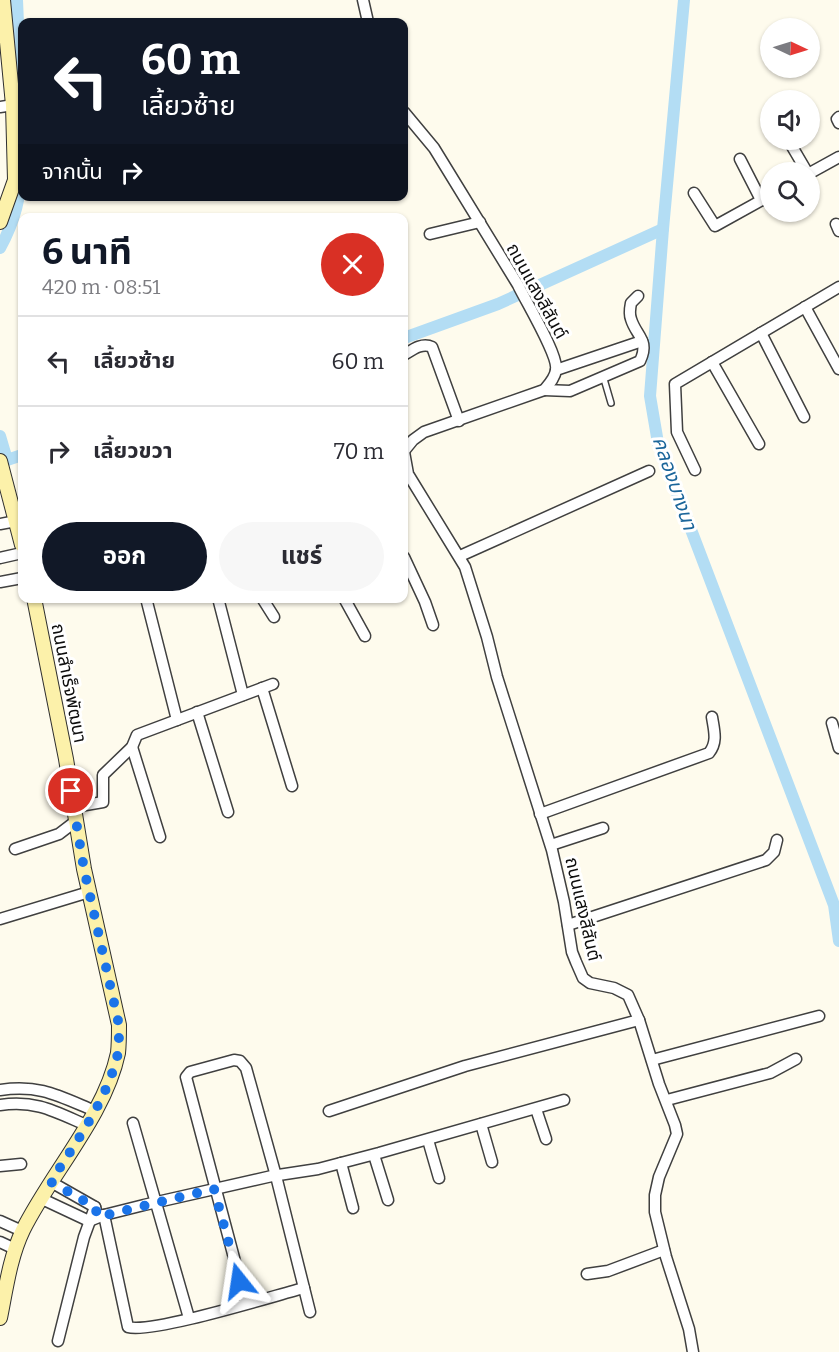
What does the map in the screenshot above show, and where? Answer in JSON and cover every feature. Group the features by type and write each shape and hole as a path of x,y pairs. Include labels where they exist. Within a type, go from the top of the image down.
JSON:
{"street":[{"path":"0,222 15,180 6,106 2,33 3,0"},
{"path":"363,0 367,18"},
{"name":"ถนนแสงสีสันต์","path":"408,117 434,148 518,285 548,342 556,362 556,370"},
{"path":"839,117 837,119 839,123"},
{"path":"820,167 839,157"},
{"path":"740,159 760,188"},
{"path":"694,193 715,226 760,200"},
{"path":"430,234 480,222"},
{"path":"695,470 677,432 675,384 839,287"},
{"path":"544,390 551,382 556,370 642,340 631,319 631,303 638,296"},
{"path":"806,307 839,369"},
{"path":"760,333 804,417"},
{"name":"ถนนแสงสีสันต์","path":"408,447 424,432 544,390 570,391 604,378 640,361 643,354 642,340"},
{"path":"408,352 418,346 432,347 459,421"},
{"path":"712,362 759,444"},
{"path":"0,461 18,529"},
{"path":"460,556 648,471"},
{"name":"ถนนแสงสีสันต์","path":"408,474 460,556 481,616 497,677 551,845 572,952 584,978 590,983 614,988 628,995 667,1100 677,1134 659,1177 655,1195 655,1212 664,1250 689,1329 693,1352"},
{"path":"0,524 16,521"},
{"path":"0,558 18,554"},
{"path":"408,565 426,602 433,625"},
{"path":"0,582 18,579"},
{"name":"ถนนสำเร็จพัฒนา","path":"0,1318 15,1249 22,1231 95,1111 110,1080 118,1051 119,1025 89,892 35,603"},
{"path":"147,603 177,720"},
{"path":"219,603 243,695"},
{"path":"265,603 274,617"},
{"path":"347,603 365,636"},
{"path":"15,849 58,834 75,814 103,802 103,775 132,747 137,735 273,684"},
{"path":"262,688 292,786"},
{"path":"197,712 228,812"},
{"path":"540,814 709,753 715,740 712,717"},
{"path":"832,723 839,748"},
{"path":"132,747 160,837"},
{"path":"551,845 603,828"},
{"path":"568,925 766,860 774,852 777,840"},
{"path":"0,919 89,892"},
{"path":"652,1060 819,1016"},
{"path":"329,1111 465,1066 639,1020"},
{"path":"246,1303 186,1077 190,1072 234,1059 240,1061 246,1068 310,1312"},
{"path":"667,1100 770,1074 796,1059"},
{"path":"0,1090 27,1088 45,1090 95,1111"},
{"path":"40,1198 96,1215 374,1155 564,1100"},
{"path":"0,1105 17,1103 39,1105 86,1125"},
{"path":"536,1109 546,1139"},
{"path":"133,1123 189,1318"},
{"path":"481,1125 492,1162"},
{"path":"428,1140 439,1178"},
{"path":"374,1155 388,1200"},
{"path":"341,1163 353,1208"},
{"path":"0,1166 21,1164"},
{"path":"51,1182 96,1215 128,1327 137,1329 189,1318 304,1288"},
{"path":"58,1341 96,1215"},
{"path":"0,1221 22,1231"},
{"path":"0,1242 15,1249"},
{"path":"587,1274 608,1271 664,1250"}],"lane":[{"path":"604,378 610,403"}],"waterway":[{"path":"17,0 18,23"},
{"name":"คลองบางนา","path":"684,0 650,396 658,443 834,905 839,941"},
{"path":"0,248 10,228 18,198"},
{"path":"408,337 498,304 663,229"},
{"path":"0,436 7,460 18,456"}],"route":[{"path":"71,791 84,869 119,1025 118,1051 110,1080 99,1104 51,1182 95,1207 98,1217 214,1189 239,1281"}]}
